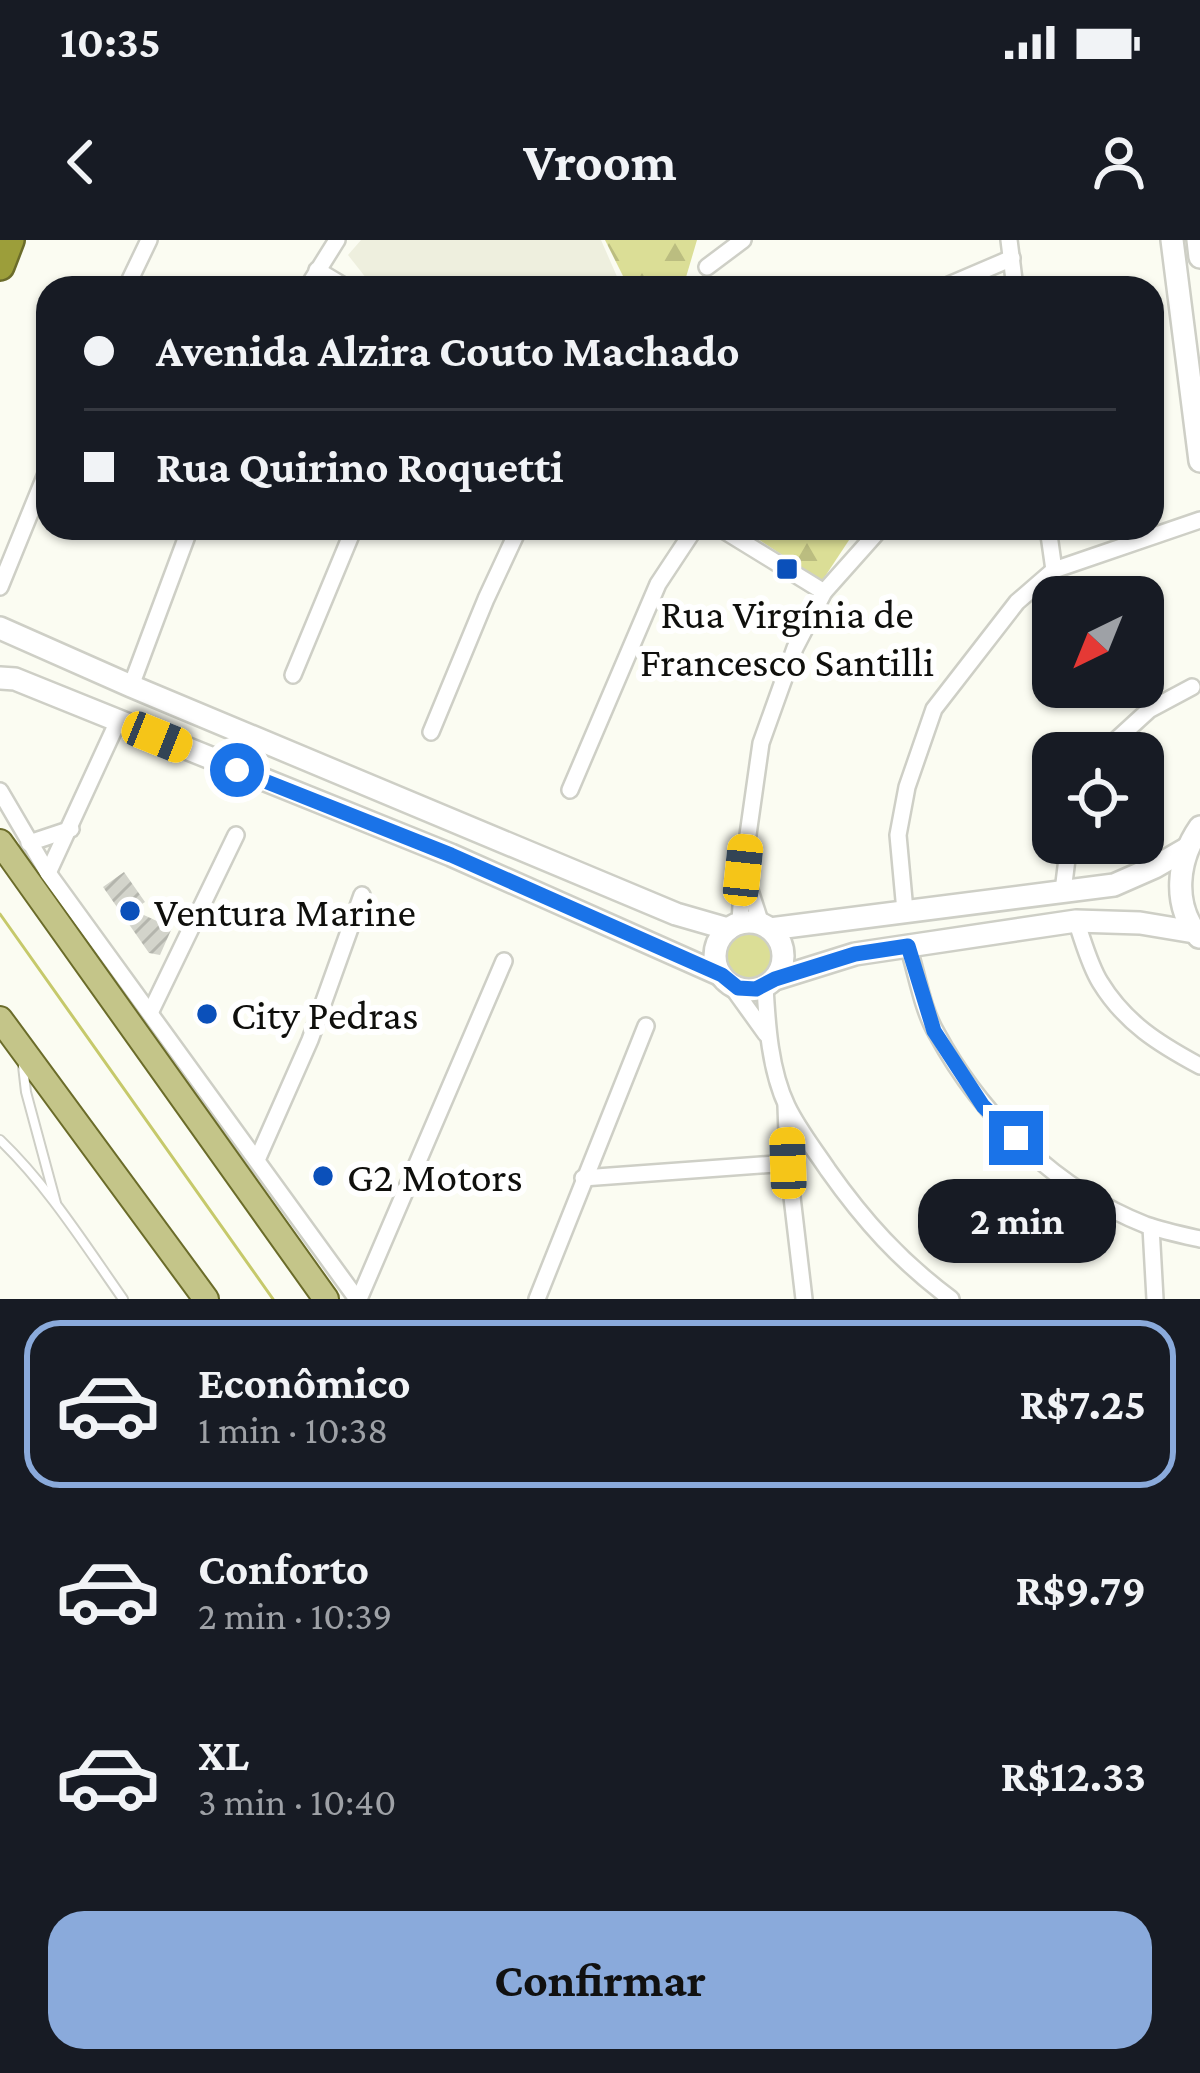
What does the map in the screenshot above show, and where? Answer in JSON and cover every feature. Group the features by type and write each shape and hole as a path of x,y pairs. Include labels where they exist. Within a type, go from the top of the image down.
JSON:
{"highway":[{"path":"0,266 10,240"}],"main road":[{"path":"0,842 40,882 326,1299"},
{"path":"0,864 40,882"},
{"path":"0,1018 206,1299"}],"street":[{"path":"132,276 149,240"},
{"path":"314,276 338,240"},
{"path":"707,267 742,240"},
{"path":"1172,240 1192,326 1200,461"},
{"path":"1198,240 1200,257"},
{"path":"963,276 1010,249"},
{"path":"317,270 327,276"},
{"path":"1,583 36,498"},
{"path":"1164,532 1200,520"},
{"path":"131,686 186,540"},
{"path":"293,675 349,540"},
{"path":"431,732 513,540"},
{"path":"570,790 658,584 686,540"},
{"path":"740,540 824,592"},
{"path":"750,926 743,870 761,742 796,648 824,592 870,540"},
{"path":"1050,540 1054,570"},
{"path":"905,911 898,835 907,787 934,709 1017,602 1054,570 1142,540"},
{"path":"0,628 676,914 750,926 1063,891 1114,884 1186,849"},
{"path":"44,691 58,655"},
{"path":"0,678 15,679 451,855 747,990 855,954 1076,920 1118,921 1197,935"},
{"path":"1125,732 1149,710 1192,687"},
{"path":"195,753 210,719"},
{"path":"40,882 70,829 118,722"},
{"path":"0,790 29,843 40,882 150,1013 358,1299"},
{"path":"451,855 463,825"},
{"path":"1197,935 1182,905 1180,877 1186,849 1200,827"},
{"path":"29,843 70,829"},
{"path":"150,1013 236,836"},
{"path":"1063,891 1066,864"},
{"path":"257,1160 310,1040 362,895"},
{"path":"981,900 986,934"},
{"path":"1076,920 1098,980 1125,1015 1156,1043 1200,1066"},
{"path":"750,926 716,946 715,956 768,1036"},
{"path":"750,926 779,940 783,953 782,967 770,982 768,1036 786,1103 803,1299"},
{"path":"908,946 934,1031 983,1106 1050,1170 1115,1211 1151,1227 1200,1239"},
{"path":"358,1299 504,961"},
{"path":"536,1299 646,1026"},
{"path":"786,1103 862,1217 915,1273 950,1299"},
{"path":"583,1178 788,1163"},
{"path":"1151,1227 1155,1299"}],"lane":[{"path":"20,1047 26,1092 57,1206"},
{"path":"0,1140 57,1206 124,1299"}],"shaded area":[{"path":"361,240 601,240 617,276 364,276 348,255"}],"green space":[{"path":"605,240 697,240 686,276 623,276"},
{"path":"759,540 849,540 822,581"},
{"path":"750,930 769,938 777,957 769,976 750,984 731,976 723,957 731,938"}],"building":[{"name":"Ventura Marine","path":"124,872 145,902 133,910 172,928 160,955 149,953 103,887"}],"waterway":[{"path":"0,914 273,1299"}],"place":[{"name":"Rua Virgínia de Francesco Santilli","path":"787,569"},
{"name":"Ventura Marine","path":"130,911"},
{"name":"City Pedras","path":"207,1014"},
{"name":"G2 Motors","path":"323,1176"}],"route":[{"path":"237,770 451,855 722,975 738,988 756,989 855,954 908,946 934,1031 983,1106 1016,1138"}]}
